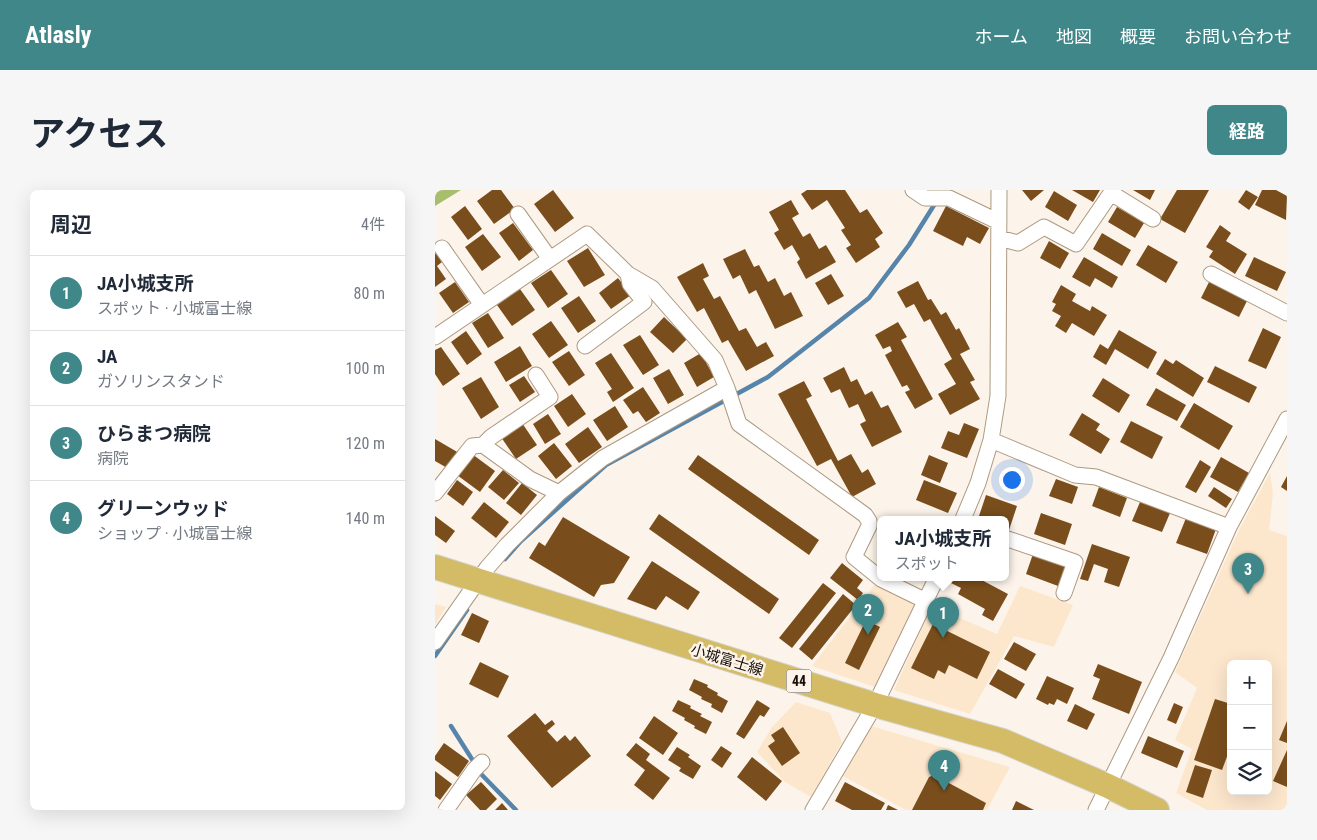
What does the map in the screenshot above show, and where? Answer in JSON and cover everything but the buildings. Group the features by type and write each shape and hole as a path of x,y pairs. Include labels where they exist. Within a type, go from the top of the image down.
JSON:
{"main road":[{"name":"小城富士線","path":"435,568 875,705 1003,741 1108,786 1157,810"}],"street":[{"path":"964,516 978,483 991,440 998,396 999,190"},
{"path":"999,238 1017,243 1044,226 1077,244 1111,193 1153,220"},
{"path":"919,194 949,198 999,222"},
{"path":"518,214 550,259"},
{"path":"435,337 587,234 628,274 651,288 715,360 739,424 865,516 869,526 854,557 877,576"},
{"path":"442,248 482,305"},
{"path":"585,346 644,302 630,284 628,274"},
{"path":"1211,274 1287,313"},
{"path":"435,493 472,446 483,445 491,437 549,397 536,376"},
{"path":"435,642 476,581 507,545 559,494 603,458 729,395"},
{"path":"1097,810 1171,658 1229,527 1287,419"},
{"path":"991,440 1075,475 1096,477 1229,527"},
{"path":"483,445 530,479 559,494"},
{"path":"1009,539 1075,562 1064,592"},
{"path":"885,581 926,601"},
{"path":"813,810 875,705 935,581"},
{"path":"451,808 478,766"}],"shaded area":[{"path":"1270,473 1273,493 1269,530 1287,536 1287,810 1207,810 1176,793 1192,749 1175,740 1197,688 1175,672 1240,528"},
{"path":"875,584 915,604 875,687 812,666"},
{"path":"1020,586 1073,605 1054,647 1014,636 970,714 894,690 932,606 997,634"},
{"path":"435,604 446,607 435,625"},
{"path":"796,702 830,713 842,742 811,797 785,782 757,752 772,727"},
{"path":"871,726 1010,767 987,810 906,810 843,776"}],"green space":[{"path":"435,190 461,190 435,206"}],"waterway":[{"path":"505,559 521,541 606,465 768,377 869,298 909,245 936,202"},
{"path":"435,656 467,610"},
{"path":"451,726 482,775 516,810"}],"place":[{"name":"ひらまつ病院","path":"1248,594"},
{"name":"JA","path":"868,635"},
{"name":"JA小城支所","path":"943,638"},
{"name":"グリーンウッド","path":"944,791"}]}
